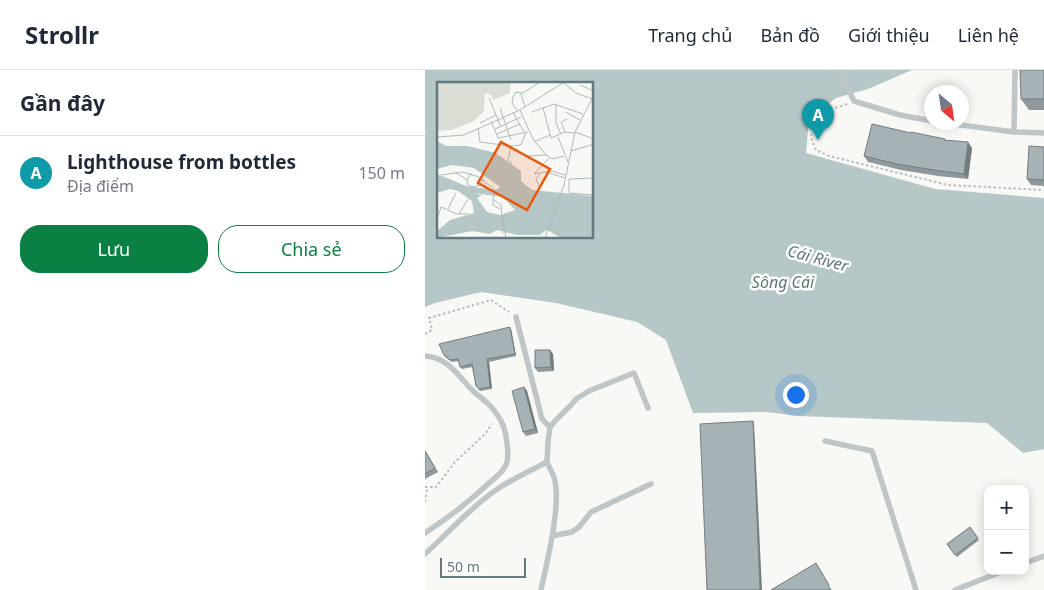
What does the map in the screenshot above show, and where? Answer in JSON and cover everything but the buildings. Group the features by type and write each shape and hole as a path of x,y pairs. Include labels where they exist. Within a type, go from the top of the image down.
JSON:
{"lane":[{"path":"839,70 854,101 900,115 924,120"},
{"path":"1014,132 1015,70"},
{"path":"969,126 1014,132 1044,133"},
{"path":"516,317 542,419 550,427"},
{"path":"425,356 439,360 451,367 460,375 471,390 486,401 501,421 509,451 505,467 493,480 450,516 425,533"},
{"path":"541,590 552,536 556,492 554,477 547,462 550,427 576,399 589,391 634,373 648,408"},
{"path":"825,441 872,451 916,590"},
{"path":"425,554 495,490 547,462"},
{"path":"552,536 572,532 591,512 651,484"},
{"path":"1029,562 1044,556"},
{"path":"955,590 993,575"}],"path":[{"path":"854,101 826,111 813,124 811,138 816,150 829,156 948,185 1044,190"},
{"path":"425,334 432,330 429,318 491,300 516,317"},
{"path":"425,502 426,488 437,487 455,462 485,434 491,424 501,421"}],"water":[{"name":"Sông Cái","path":"425,70 912,70 868,89 836,98 809,118 806,153 935,189 1044,198 1044,449 1023,453 987,423 799,416 766,412 693,413 666,340 637,322 556,303 481,292 425,307"}],"place":[{"name":"Lighthouse from bottles","path":"818,140"}],"water label":[{"name":"Cái River","path":"818,258"}]}
